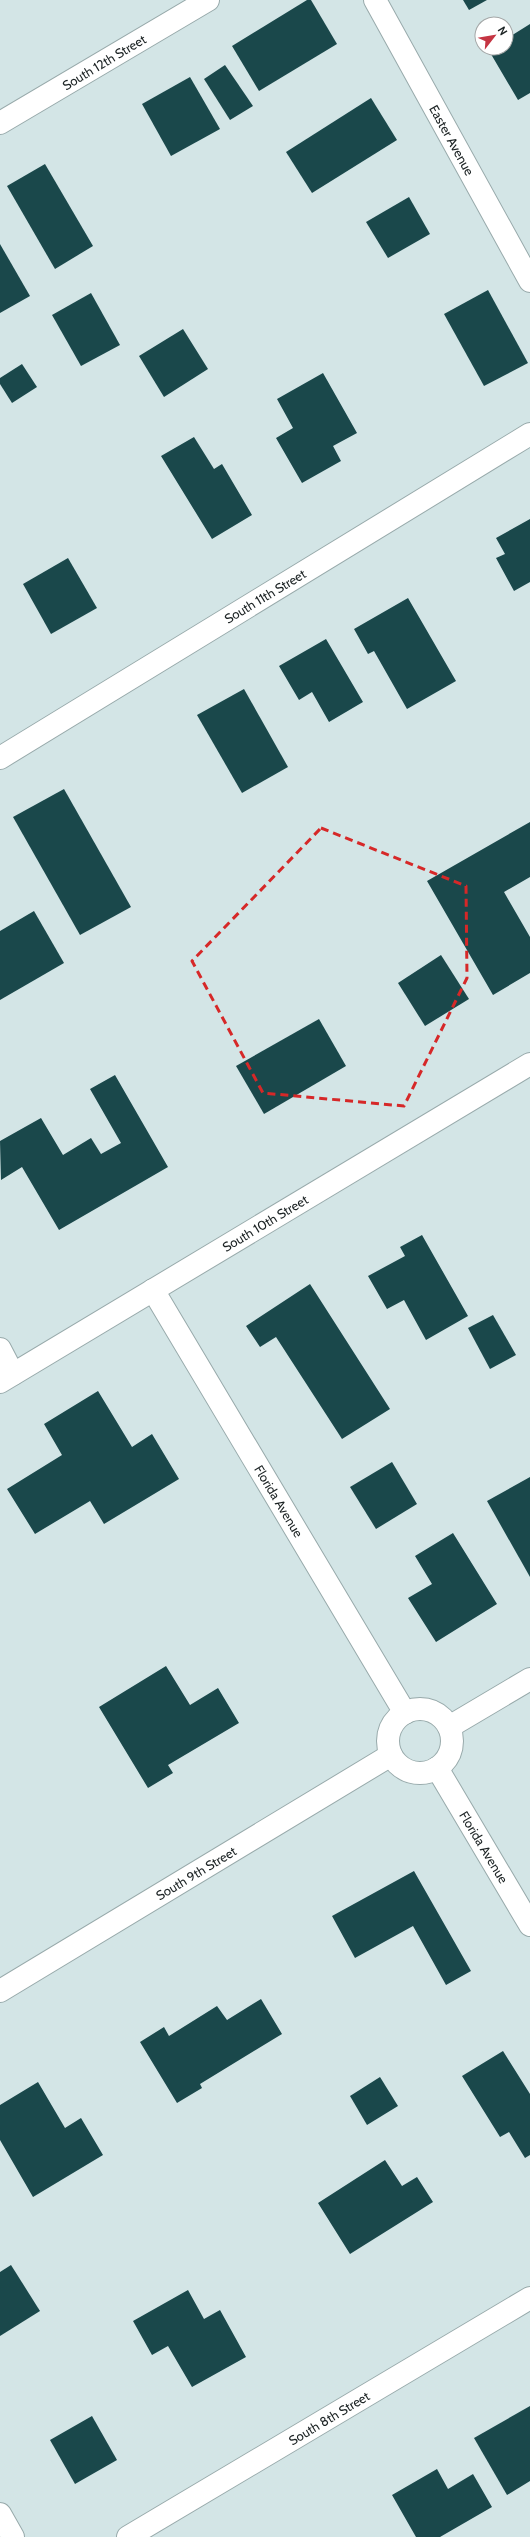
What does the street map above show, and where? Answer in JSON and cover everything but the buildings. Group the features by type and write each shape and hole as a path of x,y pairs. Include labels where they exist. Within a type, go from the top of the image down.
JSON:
{"street":[{"name":"South 12th Street","path":"0,123 208,0"},
{"name":"Easter Avenue","path":"375,0 530,281"},
{"name":"South 11th Street","path":"0,758 530,434"},
{"name":"South 10th Street","path":"7,1378 530,1064"},
{"name":"Florida Avenue","path":"153,1290 405,1713"},
{"path":"0,1349 7,1378"},
{"path":"449,1727 530,1679"},
{"path":"415,1710 426,1710 443,1719 449,1727 452,1747 448,1756 437,1768 424,1773 414,1773 405,1769 391,1755 388,1735 392,1726 405,1713 415,1710"},
{"name":"South 9th Street","path":"0,1991 391,1755"},
{"name":"Florida Avenue","path":"437,1768 530,1925"},
{"name":"South 8th Street","path":"128,2537 530,2298"},
{"path":"0,2514 13,2537"}],"highlighted area":[{"path":"321,828 466,886 467,978 404,1106 263,1093 192,961"}]}
